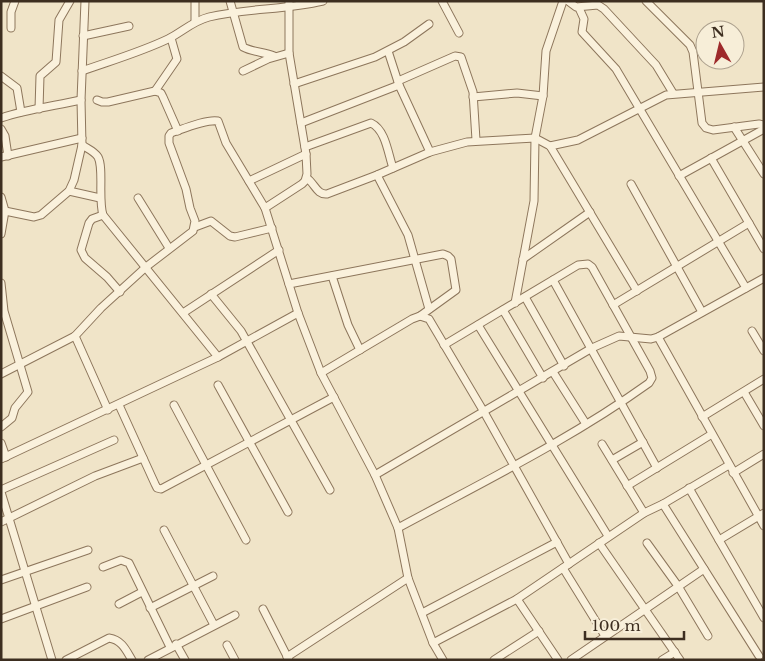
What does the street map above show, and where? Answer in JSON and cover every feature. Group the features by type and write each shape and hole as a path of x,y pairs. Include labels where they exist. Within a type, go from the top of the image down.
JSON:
{"street":[{"path":"11,28 11,12 15,1"},
{"path":"39,109 40,76 56,62 59,20 70,1"},
{"path":"195,1 195,22"},
{"path":"230,1 243,47 274,56"},
{"path":"82,71 171,38 195,22 208,17 323,1"},
{"path":"442,1 459,33"},
{"path":"515,303 534,201 535,138 543,96 546,51 563,1"},
{"path":"568,1 572,6 579,8 598,5 604,9 656,65 673,93"},
{"path":"646,1 690,45 693,52 702,123 706,128 713,130 764,125"},
{"path":"5,211 34,217 41,215 69,191 80,158 82,142 81,100 84,2"},
{"path":"265,208 302,184 307,178 301,123 289,53 288,5"},
{"path":"579,8 584,19 582,32 613,64 746,288"},
{"path":"294,84 375,57 404,42 429,24"},
{"path":"83,36 129,26"},
{"path":"97,100 108,102 156,91 177,59 171,38"},
{"path":"388,51 399,83 430,152"},
{"path":"243,71 274,56 289,53"},
{"path":"301,123 459,56 473,97 476,140"},
{"path":"1,76 17,88 21,112"},
{"path":"550,146 578,140 673,93 764,87"},
{"path":"156,91 163,97 178,131"},
{"path":"473,97 517,93 543,96"},
{"path":"1,118 81,100"},
{"path":"195,227 184,182 168,143 169,136 171,133 213,120 218,121 226,142 265,208 298,313 321,373 375,474 398,528 408,578 433,643 443,660"},
{"path":"249,181 305,151 371,123 381,131 393,168"},
{"path":"734,127 764,174"},
{"path":"1,129 5,136 5,156 82,142"},
{"path":"679,176 764,129"},
{"path":"307,178 322,195 377,175 430,152 476,140 535,138 550,146 637,291"},
{"path":"82,142 94,152 100,163 100,198 103,215 218,357"},
{"path":"711,158 764,249"},
{"path":"377,175 405,229 429,309"},
{"path":"631,184 702,312"},
{"path":"69,191 100,198"},
{"path":"1,197 5,211 1,234"},
{"path":"138,198 169,248"},
{"path":"523,259 590,212"},
{"path":"103,215 92,219 89,223 81,250 85,258 108,277 120,292"},
{"path":"1,374 75,336 146,267 169,248 187,237 195,227 211,222 230,236 235,237 272,228"},
{"path":"613,305 749,223"},
{"path":"183,313 279,250"},
{"path":"289,284 442,254 451,259 456,290 454,293 420,316 321,373"},
{"path":"398,528 515,466 622,403 649,383 652,378 592,267 588,264 578,265 444,345"},
{"path":"332,276 348,325 360,350"},
{"path":"375,474 564,366 592,348 619,336 650,339 658,337 764,278"},
{"path":"553,280 657,468"},
{"path":"1,284 4,311 28,392 15,408 12,418 1,427"},
{"path":"211,294 236,323 247,341 330,490"},
{"path":"525,296 564,366"},
{"path":"503,310 543,378"},
{"path":"1,442 4,458 218,357 298,313"},
{"path":"420,316 429,319 484,412 557,542 566,566 605,636"},
{"path":"478,325 608,536"},
{"path":"752,331 764,351"},
{"path":"75,336 108,410"},
{"path":"658,337 733,473 761,515 764,526"},
{"path":"553,372 586,424"},
{"path":"702,417 764,379"},
{"path":"218,385 288,512"},
{"path":"744,392 764,426"},
{"path":"119,405 157,488 161,489 334,397"},
{"path":"174,406 246,540"},
{"path":"627,486 712,434"},
{"path":"52,660 1,491 114,440"},
{"path":"612,460 643,442"},
{"path":"602,444 644,513"},
{"path":"733,473 764,454"},
{"path":"1,522 96,476 143,458"},
{"path":"433,643 517,599 644,513 663,504 729,465"},
{"path":"688,488 764,618"},
{"path":"663,504 759,656"},
{"path":"718,540 761,515"},
{"path":"164,530 214,626"},
{"path":"422,613 557,542"},
{"path":"599,543 680,660"},
{"path":"647,544 678,586 708,636"},
{"path":"1,580 88,550"},
{"path":"104,567 121,560 129,563 150,608 173,646 185,660"},
{"path":"571,660 704,569"},
{"path":"150,608 212,576"},
{"path":"263,609 288,658 408,578"},
{"path":"1,619 87,587"},
{"path":"119,604 142,592"},
{"path":"517,599 558,660"},
{"path":"148,660 235,615"},
{"path":"498,659 539,631"},
{"path":"66,660 76,658 109,638 116,639 121,643 132,660"},
{"path":"227,646 235,660"},
{"path":"662,660 674,652"}]}
